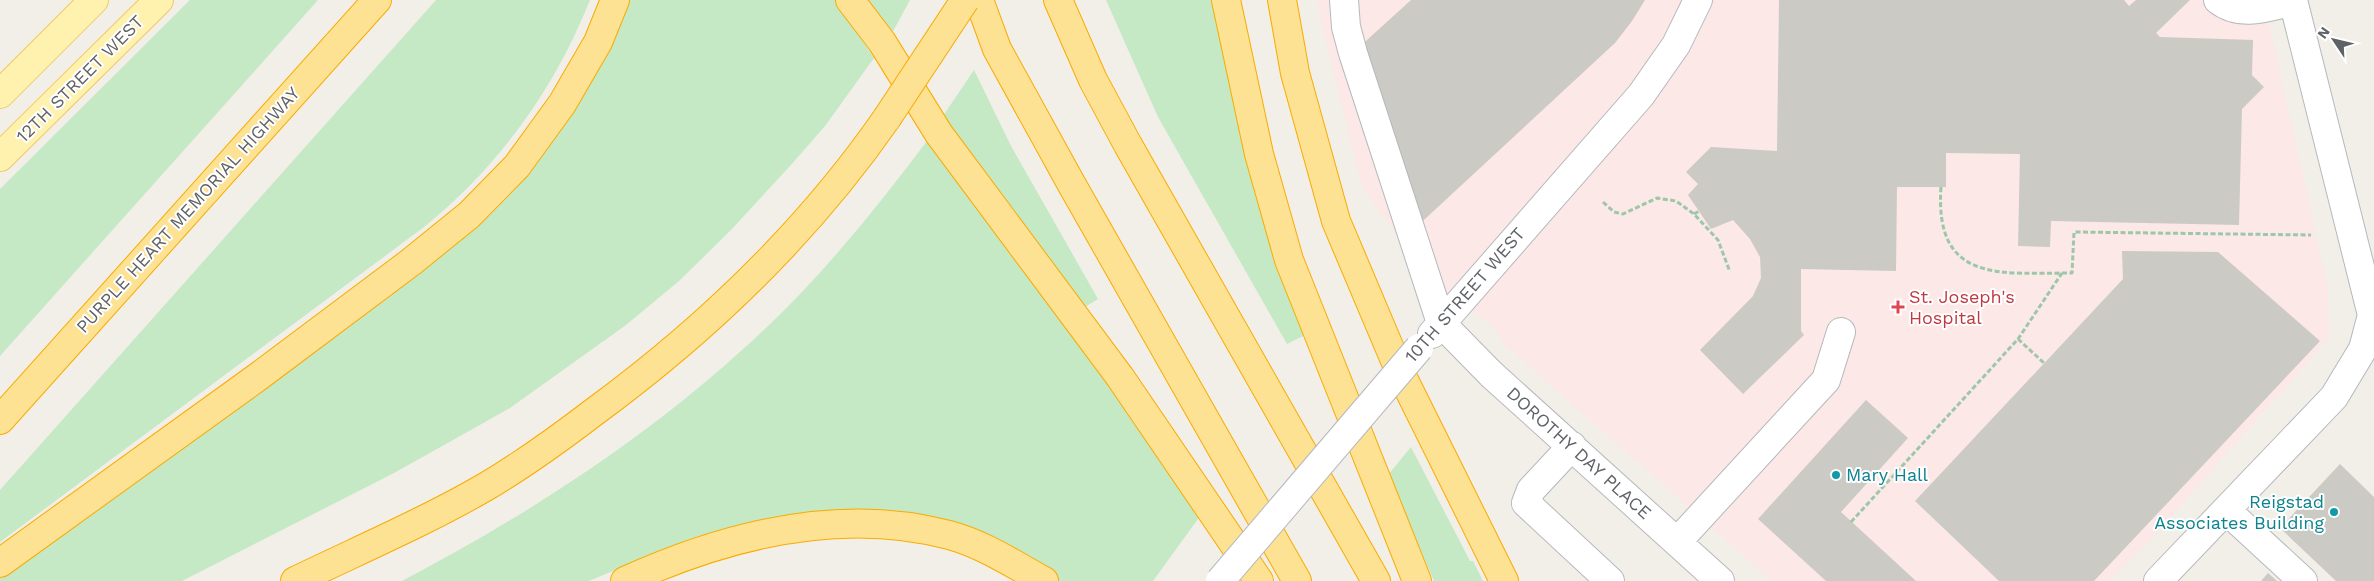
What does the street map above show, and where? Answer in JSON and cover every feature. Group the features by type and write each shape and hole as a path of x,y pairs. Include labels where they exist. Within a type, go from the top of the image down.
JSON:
{"highway":[{"name":"PURPLE HEART MEMORIAL HIGHWAY","path":"0,420 377,0"},
{"path":"0,563 259,376 411,262 469,215 517,166 562,104 598,42 615,0"},
{"path":"850,0 882,42 939,134 1120,377 1259,581"},
{"path":"337,581 534,456 662,362 734,297 830,195 887,118 965,0"},
{"path":"979,0 997,49 1067,177 1297,581"},
{"path":"1058,0 1089,72 1128,145 1376,581"},
{"path":"1226,0 1257,145 1288,260 1417,581"},
{"path":"1282,0 1295,73 1336,221 1399,370 1504,581"},
{"path":"295,581 398,533 488,486"},
{"path":"625,581 699,551 741,539 781,530 855,523 918,529 950,535 980,546 1044,581"}],"main road":[{"path":"0,94 94,0"},
{"name":"12TH STREET WEST","path":"0,157 159,0"}],"street":[{"path":"1344,0 1346,27 1353,53 1441,324"},
{"name":"10TH STREET WEST","path":"1220,581 1419,348 1641,95 1676,45 1698,0"},
{"path":"2158,581 2334,397 2363,349 2373,315 2293,0 2255,11 2236,8 2218,0"},
{"name":"DOROTHY DAY PLACE","path":"1441,324 1491,374 1720,581"},
{"path":"1677,542 1826,380 1842,332"},
{"path":"1572,446 1531,490 1526,503 1610,581"},
{"path":"2226,510 2303,581"}],"path":[{"path":"1941,187 1939,207 1945,236 1952,248 1971,264 1993,272 2072,273 2074,232 2311,235"},
{"path":"1603,202 1614,212 1623,214 1657,198 1676,201 1694,214 1718,240 1730,272"},
{"path":"1694,214 1699,211"},
{"path":"1851,522 2018,339 2062,273"},
{"path":"2018,339 2044,363"}],"shaded area":[{"name":"St. Joseph's Hospital","path":"1316,0 2264,0 2328,288 2329,338 2155,535 2109,581 1772,581 1505,345 1493,326 1426,277 1361,185"}],"green space":[{"path":"190,0 318,0 0,356 0,189"},
{"path":"436,0 590,0 576,33 559,65 522,124 477,178 451,203 424,227 0,542 0,490"},
{"path":"624,0 835,0 874,58 825,126 730,231 679,281 626,325 510,408 394,473 182,581 0,581 0,574 443,254"},
{"path":"868,0 910,0 891,35"},
{"path":"1106,0 1217,0 1305,335 1287,344 1158,117"},
{"path":"974,70 1011,146 1098,299 1085,307 943,116"},
{"path":"927,141 1203,512 1153,581 1057,581 913,515 853,510 793,516 740,525 692,538 589,581 402,581 500,526 594,467 683,401 789,306 831,261 890,190"},
{"path":"1411,447 1470,561 1473,561 1483,581 1434,581 1388,475"}],"building":[{"path":"1411,0 1645,0 1615,43 1412,231 1345,60"},
{"path":"1779,0 2124,0 2129,6 2136,0 2190,0 2156,33 2160,37 2253,40 2252,75 2264,87 2242,109 2239,225 2051,221 2050,247 2018,246 2020,154 1946,153 1946,187 1897,187 1896,271 1801,269 1801,331 1804,335 1743,394 1700,350 1753,296 1761,278 1760,257 1750,239 1733,220 1711,229 1688,195 1698,184 1686,172 1711,147 1777,151"},
{"path":"2122,251 2218,252 2320,341 2094,581 1999,581 1915,501 2123,279"},
{"name":"Mary Hall","path":"1866,400 1908,438 1841,512 1916,581 1826,581 1758,519"},
{"name":"Reigstad Associates Building","path":"2340,464 2374,497 2374,581 2336,581 2280,528"},
{"path":"2268,573 2277,581 2261,581"}],"place":[{"name":"St. Joseph's Hospital","path":"1898,307"},
{"name":"Mary Hall","path":"1836,475"},
{"name":"Reigstad Associates Building","path":"2334,512"}]}
